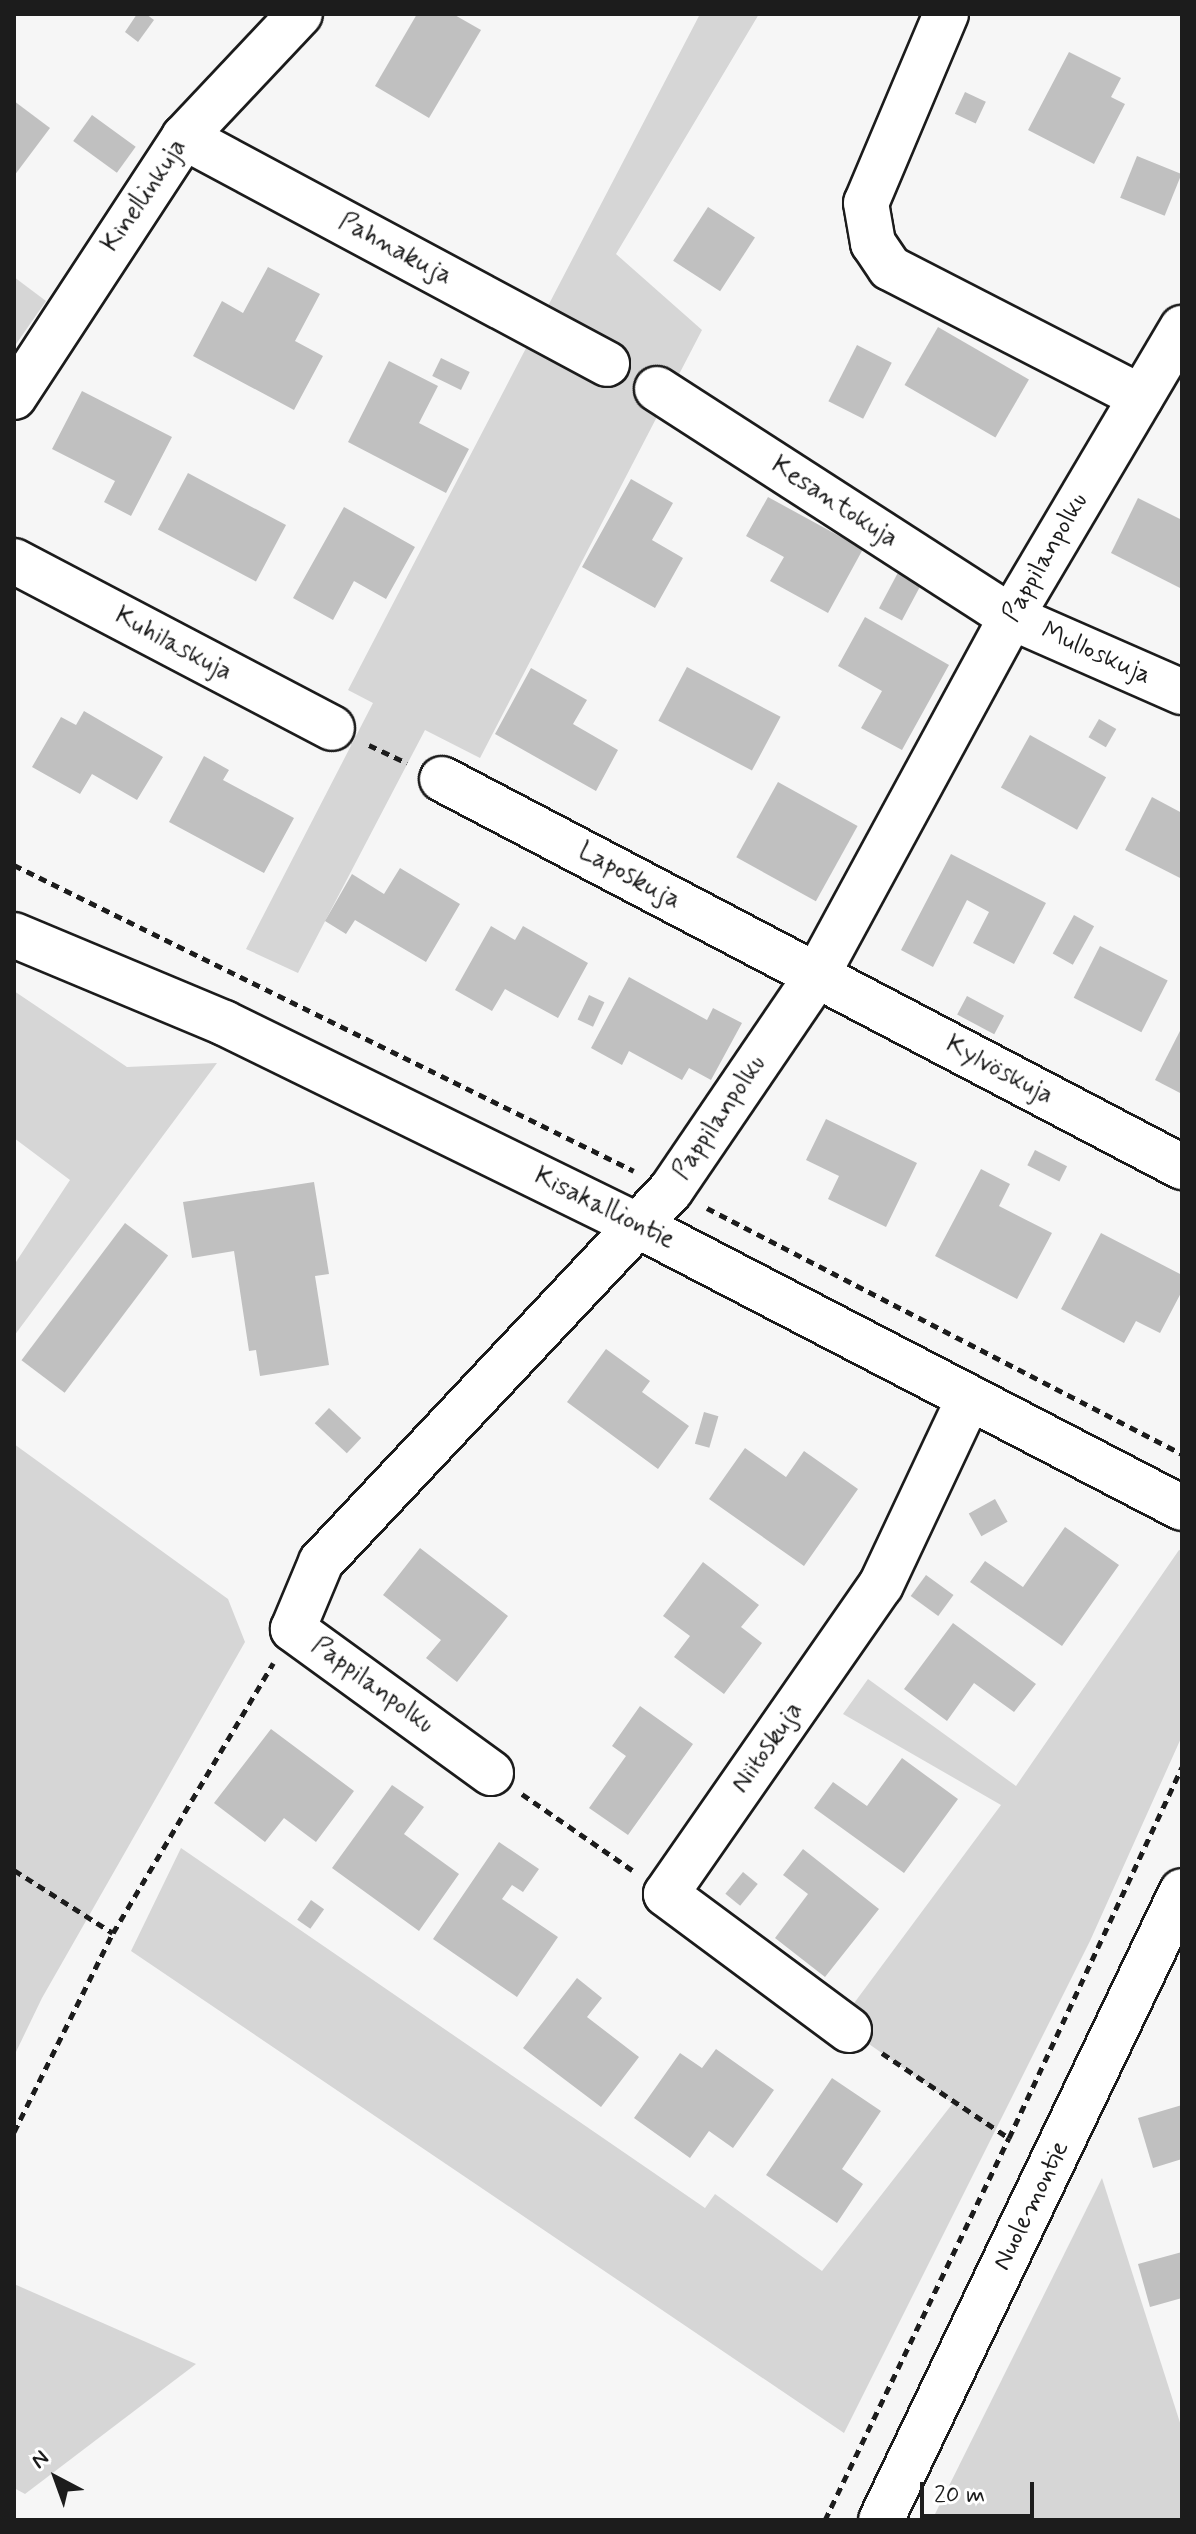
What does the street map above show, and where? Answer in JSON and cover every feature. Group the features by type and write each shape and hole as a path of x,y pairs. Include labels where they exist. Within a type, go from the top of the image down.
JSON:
{"street":[{"name":"Kinellinkuja","path":"14,397 184,137 300,14"},
{"path":"940,18 866,203 873,243 890,268 1141,397"},
{"name":"Pahnakuja","path":"184,137 607,364"},
{"name":"Pappilanpolku","path":"491,1773 293,1629 321,1562 671,1190 817,975 1011,617 1182,328"},
{"name":"Kesantokuja","path":"657,389 1011,617"},
{"name":"Kuhilaskuja","path":"14,561 332,728"},
{"name":"Mulloskuja","path":"1011,617 1182,692"},
{"name":"Laposkuja","path":"442,779 817,975"},
{"name":"Kisakalliontie","path":"14,935 224,1023 637,1225 1182,1508"},
{"name":"Kylvöskuja","path":"817,975 1182,1167"},
{"name":"Niitoskuja","path":"666,1894 881,1585 969,1398"},
{"name":"Nuolemontie","path":"881,2520 1170,1948 1182,1891"},
{"path":"666,1894 849,2030"}],"path":[{"path":"332,728 442,779"},
{"path":"14,865 671,1190 1182,1454"},
{"path":"825,2520 1009,2138 1182,1767"},
{"path":"491,1773 666,1894"},
{"path":"14,1870 113,1933"},
{"path":"849,2030 1009,2138"}],"shaded area":[{"path":"700,14 759,14 616,254 702,330 480,758 425,730 298,973 246,949 373,703 348,690"},
{"path":"14,277 46,301 14,347"},
{"path":"14,991 127,1067 217,1063 14,1336 14,1265 70,1180 14,1138"},
{"path":"14,1444 228,1599 245,1642 42,1998 14,2056"},
{"path":"1179,1550 1182,1551 1182,1736 1090,1941 844,2433 131,1951 181,1848 705,2208 715,2194 822,2271 953,2103 849,2030 846,2014 1001,1805 843,1714 868,1679 1016,1786"},
{"path":"1102,2178 1182,2429 1182,2520 932,2520"},
{"path":"14,2284 196,2364 25,2494 14,2488"}],"building":[{"path":"137,14 146,14 154,20 138,42 125,32"},
{"path":"417,14 453,14 481,30 429,118 375,86"},
{"path":"1069,52 1121,78 1111,97 1125,104 1094,164 1028,130"},
{"path":"965,92 986,102 976,123 955,114"},
{"path":"14,101 50,128 14,176"},
{"path":"92,115 136,147 117,173 73,141"},
{"path":"1137,156 1182,174 1165,216 1120,198"},
{"path":"708,207 755,237 720,291 673,261"},
{"path":"268,267 320,294 295,341 323,356 294,410 193,356 222,301 243,313"},
{"path":"938,327 1029,379 995,438 904,385"},
{"path":"857,345 892,363 863,419 828,401"},
{"path":"441,358 470,372 461,390 432,376"},
{"path":"389,361 438,386 419,423 469,449 446,493 348,442"},
{"path":"82,391 172,437 131,516 104,502 115,481 52,449"},
{"path":"188,473 286,525 256,582 158,530"},
{"path":"631,479 673,503 652,540 683,558 655,608 582,567"},
{"path":"768,497 863,549 828,613 770,581 784,557 746,536"},
{"path":"1138,498 1182,520 1182,589 1111,553"},
{"path":"344,507 415,547 386,599 354,581 333,620 293,598"},
{"path":"902,565 925,577 902,620 879,608"},
{"path":"865,617 949,665 902,750 861,728 882,691 838,666"},
{"path":"687,667 781,717 752,771 658,721"},
{"path":"531,668 587,700 573,724 618,750 596,791 495,734"},
{"path":"84,711 163,757 137,800 92,774 80,794 32,767 61,717 76,725"},
{"path":"1099,719 1116,729 1106,747 1088,737"},
{"path":"1030,735 1106,777 1077,830 1001,787"},
{"path":"204,756 229,770 223,780 294,818 264,873 169,822"},
{"path":"778,782 858,826 816,901 736,857"},
{"path":"1152,797 1182,813 1182,879 1125,850"},
{"path":"951,854 1046,903 1014,964 973,943 989,912 967,900 933,967 901,950"},
{"path":"400,868 460,904 426,962 355,920 346,934 325,921 352,874 384,894"},
{"path":"1074,915 1094,926 1073,965 1053,953"},
{"path":"491,926 515,940 523,926 588,963 558,1018 505,989 492,1011 455,990"},
{"path":"1100,946 1168,981 1141,1032 1074,998"},
{"path":"629,977 707,1020 713,1008 742,1023 711,1080 689,1068 682,1080 629,1051 622,1065 591,1048"},
{"path":"589,995 604,1002 593,1027 578,1019"},
{"path":"967,996 1004,1016 994,1034 957,1015"},
{"path":"1182,1027 1182,1094 1155,1080"},
{"path":"826,1119 917,1163 886,1227 828,1199 839,1176 806,1160"},
{"path":"1035,1150 1067,1166 1059,1181 1027,1165"},
{"path":"981,1169 1010,1184 999,1206 1052,1233 1017,1299 935,1256"},
{"path":"314,1182 329,1274 315,1276 329,1365 260,1376 256,1350 249,1351 234,1251 192,1258 183,1202"},
{"path":"125,1223 168,1255 65,1393 21,1360"},
{"path":"1101,1233 1182,1275 1182,1291 1160,1333 1136,1321 1124,1343 1061,1309"},
{"path":"606,1349 650,1381 642,1392 689,1426 658,1469 567,1402"},
{"path":"329,1408 361,1438 347,1453 315,1423"},
{"path":"704,1412 718,1416 709,1448 695,1444"},
{"path":"745,1448 786,1477 804,1451 858,1489 804,1566 709,1499"},
{"path":"995,1499 1008,1522 981,1536 969,1514"},
{"path":"1065,1527 1119,1565 1062,1646 970,1582 985,1561 1023,1587"},
{"path":"420,1548 508,1616 457,1682 426,1658 441,1640 383,1595"},
{"path":"703,1562 759,1605 741,1627 762,1643 724,1694 674,1657 690,1636 663,1616"},
{"path":"926,1575 954,1595 938,1616 911,1596"},
{"path":"953,1623 1036,1684 1014,1712 974,1683 947,1721 904,1689"},
{"path":"640,1706 693,1744 628,1835 589,1808 626,1756 612,1746"},
{"path":"271,1729 354,1791 316,1842 284,1818 265,1842 214,1803"},
{"path":"902,1758 958,1799 904,1873 814,1808 833,1782 867,1806"},
{"path":"392,1785 424,1807 404,1834 459,1874 419,1931 332,1868"},
{"path":"499,1842 539,1869 523,1892 512,1885 502,1899 558,1937 517,1997 433,1939"},
{"path":"803,1849 879,1909 825,1977 775,1938 808,1894 783,1875"},
{"path":"743,1872 758,1884 740,1906 725,1894"},
{"path":"311,1900 324,1909 310,1929 297,1920"},
{"path":"577,1978 602,1998 587,2017 639,2057 601,2107 523,2048"},
{"path":"716,2049 774,2090 733,2148 709,2131 690,2158 634,2118 680,2053 702,2068"},
{"path":"832,2078 881,2111 842,2169 863,2184 837,2223 766,2175"},
{"path":"1182,2105 1182,2159 1153,2168 1138,2118"},
{"path":"1182,2252 1182,2298 1150,2307 1138,2264"}]}
